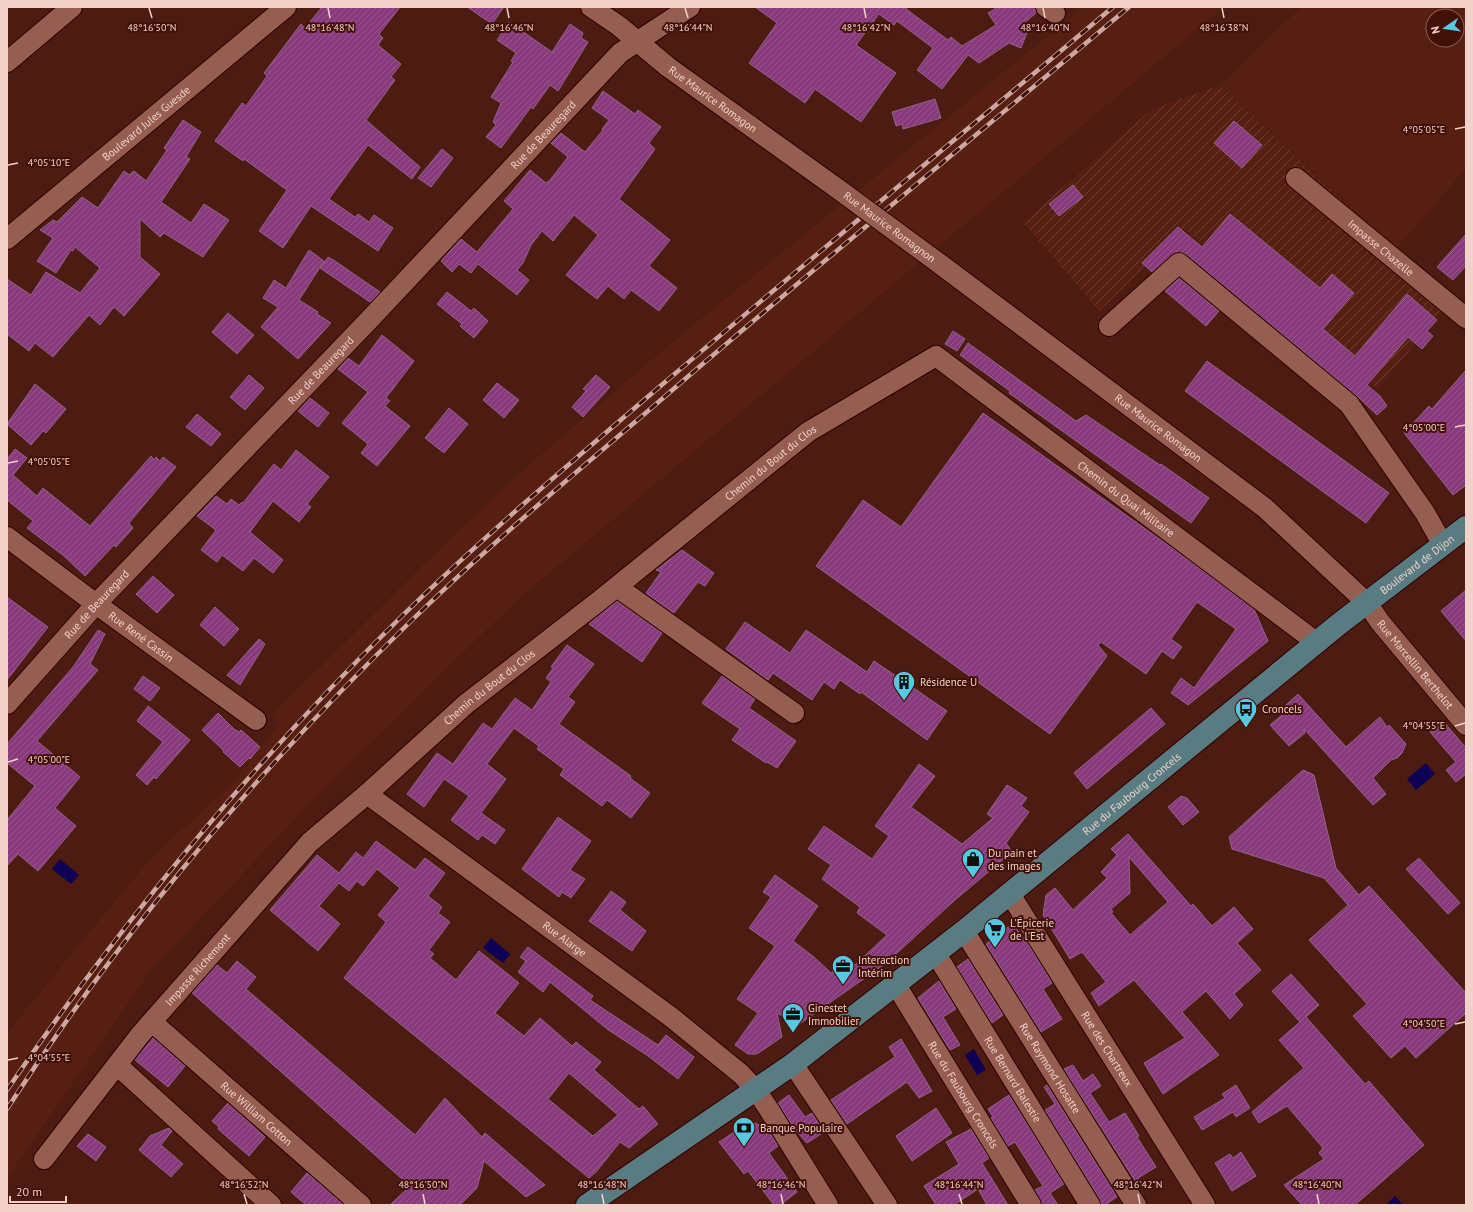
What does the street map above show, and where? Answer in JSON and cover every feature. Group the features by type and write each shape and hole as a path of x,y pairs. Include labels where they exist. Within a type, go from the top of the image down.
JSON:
{"main road":[{"name":"Boulevard de Dijon","path":"1367,603 1466,527"},
{"name":"Rue du Faubourg Croncels","path":"587,1205 793,1064 936,954 1316,642 1367,603"}],"street":[{"path":"7,62 72,7"},
{"name":"Boulevard Jules Guesde","path":"7,239 286,7"},
{"name":"Rue Maurice Romagon","path":"591,7 637,40 668,67 838,189"},
{"name":"Rue de Beauregard","path":"7,704 96,604 369,320 620,53 637,40 690,7"},
{"name":"Impasse Chazelle","path":"1296,178 1466,318"},
{"name":"Rue Maurice Romagnon","path":"838,189 940,264"},
{"name":"Rue Maurice Romagon","path":"940,264 1265,508 1367,603"},
{"path":"1110,326 1179,264 1349,404 1425,513 1443,545"},
{"name":"Chemin du Bout du Clos","path":"367,794 466,704 617,587 808,432 936,356"},
{"name":"Chemin du Quai Militaire","path":"936,356 1316,642"},
{"name":"Rue René Cassin","path":"7,537 96,604 256,720"},
{"path":"617,587 794,713"},
{"name":"Rue Marcellin Berthelot","path":"1367,603 1380,622 1466,725"},
{"name":"Impasse Richemont","path":"44,1159 152,1022 310,842 367,794"},
{"name":"Rue Alarge","path":"367,794 670,1017 741,1074 756,1090 828,1205"},
{"name":"Rue des Chartreux","path":"1010,894 1205,1205"},
{"name":"Rue Raymond Hosatte","path":"964,931 1136,1205"},
{"name":"Rue Bernard Balestie","path":"936,954 1090,1205"},
{"name":"Rue du Faubourg Croncels","path":"896,984 1031,1205"},
{"name":"Rue William Cotton","path":"152,1022 361,1205"},
{"path":"793,1064 887,1205"},
{"path":"117,1065 271,1205"}],"shaded area":[{"path":"1083,7 1224,7 515,602 321,792 151,970 7,1178 7,1035 18,1019 149,860 231,784 277,727 271,716 433,555 523,470 676,339"},
{"path":"1301,7 1466,7 1466,169 1396,249 1220,85"},
{"path":"1220,85 1450,301 1378,389 1184,229 1099,311 1023,222 1152,109"},
{"path":"1426,763 1435,774 1416,790 1407,779"},
{"path":"60,859 79,875 71,884 52,869"},
{"path":"491,938 510,954 503,963 483,948"},
{"path":"974,1049 986,1070 977,1075 965,1055"},
{"path":"1395,1196 1403,1205 1386,1205"}],"building":[{"path":"322,7 400,7 379,34 383,38 378,45 401,64 391,77 395,80 366,120 420,167 412,179 368,145 329,199 355,217 358,214 369,222 374,215 393,228 378,251 311,206 283,248 259,231 287,190 244,159 243,161 215,141 242,103 246,106 267,76 264,73 301,24 305,28"},
{"path":"467,7 504,7 492,24"},
{"path":"755,7 907,7 906,9 948,40 951,37 962,46 996,25 988,13 998,7 1035,7 1036,13 1023,24 1028,30 1021,48 1009,43 979,63 968,55 942,89 917,70 933,48 897,21 894,25 879,14 856,45 896,73 861,122 815,89 805,103 749,63 777,23"},
{"path":"509,22 552,52 570,24 583,33 581,38 588,42 558,91 550,85 533,109 531,107 501,148 486,137 496,125 493,122 501,103 491,97 513,62 511,61 516,53 497,40"},
{"path":"603,91 635,114 638,110 661,127 649,143 655,149 619,199 670,240 649,266 677,288 659,311 631,290 624,299 608,286 597,299 566,275 598,235 574,215 553,241 542,231 531,245 523,263 517,270 529,280 517,295 478,264 471,273 459,264 452,272 441,261 461,239 477,252 513,209 504,201 530,170 546,183 550,180 568,157 551,143 561,133 585,152 609,120 592,108"},
{"path":"935,99 941,118 903,129 902,124 896,126 892,112"},
{"path":"183,120 201,132 186,157 190,159 161,202 191,223 204,204 229,220 203,257 164,233 160,237 140,219 140,257 160,274 124,316 114,307 100,325 89,315 53,357 35,343 29,351 7,334 7,279 31,295 46,272 80,293 100,268 75,247 73,251 71,250 56,273 37,261 53,238 40,230 53,220 57,222 82,197 98,208 124,171 129,175 134,171 146,181 167,150 164,148"},
{"path":"1234,121 1262,145 1242,168 1214,143"},
{"path":"442,149 453,158 431,187 418,178"},
{"path":"1073,185 1083,197 1059,216 1049,204"},
{"path":"1230,214 1320,288 1332,274 1354,293 1323,329 1355,356 1407,294 1437,320 1427,331 1433,336 1422,349 1408,337 1367,385 1380,396 1387,406 1377,415 1356,395 1186,254 1176,252 1152,272 1142,263 1178,227 1202,247"},
{"path":"1466,234 1466,266 1453,280 1437,267"},
{"path":"309,250 324,261 299,300 318,312 317,314 331,323 298,359 261,327 278,307 263,298 274,280 286,288"},
{"path":"328,257 380,292 370,302 320,268"},
{"path":"1179,278 1219,311 1206,326 1165,291"},
{"path":"447,292 471,311 474,308 488,321 474,338 460,326 462,324 437,304"},
{"path":"228,313 254,335 237,354 212,332"},
{"path":"953,331 965,339 957,351 945,344"},
{"path":"382,335 414,361 386,398 390,401 385,406 410,426 377,466 361,453 368,444 342,423 368,392 338,369 348,358 359,366"},
{"path":"968,343 1076,421 1086,415 1160,465 1161,464 1209,498 1191,523 1009,393 1010,391 960,355"},
{"path":"1207,361 1389,493 1366,523 1185,391"},
{"path":"1466,370 1466,485 1453,495 1404,433 1429,406 1432,409"},
{"path":"249,375 264,388 245,410 230,397"},
{"path":"596,375 610,387 583,417 572,407 586,391 583,389"},
{"path":"497,383 519,400 504,418 483,400"},
{"path":"35,384 66,409 46,433 43,431 31,445 7,424"},
{"path":"310,398 329,413 318,427 298,411"},
{"path":"449,408 468,424 444,453 425,438"},
{"path":"983,413 1175,550 1254,609 1268,641 1188,705 1171,693 1181,678 1194,688 1236,629 1197,602 1171,639 1182,647 1173,659 1162,651 1146,674 1101,642 1098,645 1107,656 1050,734 816,566 863,500 901,527"},
{"path":"197,414 221,434 211,446 186,427"},
{"path":"15,449 27,458 13,475 37,496 43,488 90,526 151,456 154,460 156,457 160,461 163,457 176,467 129,523 133,528 116,547 114,545 85,576 64,556 27,528 33,521 7,500 7,459"},
{"path":"296,450 329,477 307,504 311,507 299,522 273,501 250,532 283,560 273,573 254,558 243,571 222,555 217,562 201,550 216,530 197,516 216,496 227,504 231,499 239,505 242,502 243,503 274,464 281,470"},
{"path":"682,550 714,573 705,586 698,582 674,613 646,593 661,572 656,570"},
{"path":"153,576 174,595 157,613 136,594"},
{"path":"1466,590 1466,641 1441,611"},
{"path":"7,597 48,627 7,680"},
{"path":"617,601 662,633 642,662 589,624"},
{"path":"215,607 239,629 224,646 200,625"},
{"path":"745,622 790,653 806,630 867,672 874,661 947,711 927,740 861,692 860,694 840,680 834,689 824,682 812,700 773,673 768,680 726,649"},
{"path":"98,630 105,634 90,664 98,670 37,741 80,777 55,808 76,826 38,871 18,854 7,866 7,820 35,786 7,763 7,744 73,667"},
{"path":"259,639 265,644 240,685 227,675"},
{"path":"567,645 594,664 568,697 575,702 559,724 631,776 630,778 650,793 631,818 607,800 602,806 560,775 564,769 537,749 539,746 514,728 487,764 506,779 481,813 505,830 495,844 482,835 478,840 451,820 469,796 444,779 424,807 407,794 437,753 453,764 483,723 492,729 515,698 532,710 551,682 546,678 553,668 551,667"},
{"path":"143,676 160,688 150,701 134,689"},
{"path":"722,676 755,699 749,708 796,741 777,768 767,762 766,763 732,740 740,729 702,703"},
{"path":"1298,694 1346,747 1380,717 1387,727 1389,725 1406,744 1402,753 1397,758 1391,760 1373,778 1386,794 1373,805 1304,729 1305,733 1289,746 1270,725 1288,710 1285,706"},
{"path":"148,706 190,740 156,779 154,777 147,785 136,775 163,742 137,721"},
{"path":"1151,708 1165,724 1087,789 1074,773"},
{"path":"218,713 235,730 240,732 241,730 260,747 250,759 249,758 240,767 202,730"},
{"path":"1443,721 1466,748 1466,774 1456,782 1446,770 1456,762 1430,732"},
{"path":"919,764 935,776 911,807 962,844 993,818 987,814 1007,785 1027,798 1021,806 1029,812 1006,843 1012,852 955,900 885,964 798,1025 777,1013 782,1037 757,1054 748,1054 735,1045 758,1013 737,999 775,946 749,928 771,897 763,892 775,875 818,906 793,941 814,957 831,973 849,958 855,965 887,935 857,913 860,907 822,879 831,865 808,849 824,826 872,859 889,836 875,826"},
{"path":"1303,770 1314,775 1336,868 1359,895 1369,886 1466,993 1466,1013 1416,1058 1405,1046 1391,1058 1353,1016 1367,1004 1309,940 1348,905 1324,878 1232,849 1229,837"},
{"path":"1181,796 1187,798 1199,812 1183,825 1168,807"},
{"path":"558,817 591,841 570,870 585,879 571,898 562,892 559,897 522,869"},
{"path":"1128,834 1191,906 1193,904 1212,926 1234,907 1253,929 1237,943 1261,970 1234,994 1243,1005 1230,1019 1206,991 1182,1012 1219,1055 1163,1094 1144,1063 1185,1038 1134,980 1099,1006 1091,993 1106,982 1082,952 1070,959 1043,915 1046,895 1055,888 1073,910 1107,878 1101,872 1117,855 1111,849","holes":["1129,857 1168,902 1130,935 1111,913 1113,912 1111,909 1130,893"]},
{"path":"376,841 415,870 425,858 445,873 428,896 442,907 438,913 450,922 429,950 434,954 430,958 456,980 479,951 519,983 495,1013 524,1036 540,1018 572,1046 576,1042 601,1062 594,1070 639,1109 643,1106 658,1124 629,1148 620,1142 596,1172 589,1178 344,978 386,922 378,915 400,888 377,869 363,886 357,881 349,891 339,883 319,906 340,924 318,951 270,910 317,855 339,873 356,852 363,858","holes":["569,1073 618,1115 593,1136 548,1099"]},
{"path":"1419,858 1460,903 1448,914 1406,869"},
{"path":"611,891 626,902 620,910 646,931 632,951 589,921"},
{"path":"1012,924 1025,939 1052,983 1043,989 1062,1019 1041,1032 986,944"},
{"path":"528,947 593,996 590,1000 658,1045 666,1035 694,1057 678,1079 648,1056 607,1029 550,982 543,992 518,972 526,961 520,957"},
{"path":"968,959 1003,1015 992,1023 957,967"},
{"path":"237,961 256,977 246,989 415,1135 445,1098 482,1137 485,1133 545,1185 526,1197 484,1161 477,1188 460,1205 390,1205 410,1186 192,993 217,965 227,973"},
{"path":"1291,974 1319,1005 1306,1017 1365,1084 1369,1081 1424,1145 1355,1205 1302,1205 1284,1185 1324,1159 1319,1153 1323,1148 1287,1106 1259,1123 1252,1112 1304,1068 1279,1040 1300,1022 1272,991"},
{"path":"939,981 956,1009 943,1017 960,1045 950,1050 918,998"},
{"path":"153,1038 185,1066 168,1087 135,1060"},
{"path":"901,1039 932,1091 919,1098 907,1082 847,1124 831,1100 895,1057 889,1047"},
{"path":"1073,1065 1083,1081 1093,1074 1101,1086 1090,1093 1109,1122 1125,1113 1139,1136 1137,1137 1156,1167 1138,1178 1140,1182 1137,1184 1064,1069"},
{"path":"1047,1085 1117,1197 1105,1205 1101,1205 1100,1199 1045,1110 1055,1104 1044,1087"},
{"path":"1236,1085 1250,1108 1236,1117 1233,1112 1202,1130 1194,1117 1225,1098 1222,1094"},
{"path":"789,1095 805,1117 812,1113 824,1132 807,1143 796,1131 778,1103"},
{"path":"1009,1095 1064,1184 1050,1193 1058,1205 1042,1205 1035,1190 1043,1186 1015,1142 1008,1146 991,1118 993,1117 988,1109"},
{"path":"228,1103 265,1137 249,1156 218,1129 219,1127 212,1121"},
{"path":"936,1108 952,1133 912,1161 896,1136"},
{"path":"755,1123 767,1128 778,1146 769,1153 797,1192 780,1205 774,1205 748,1171 744,1174 719,1142 742,1127 745,1130"},
{"path":"169,1128 172,1131 161,1145 183,1164 171,1177 139,1150 150,1136"},
{"path":"971,1129 989,1158 982,1163 1008,1205 987,1205 978,1189 954,1205 936,1205 924,1186 959,1164 946,1142"},
{"path":"88,1134 106,1147 96,1161 77,1146"},
{"path":"1241,1152 1256,1176 1232,1191 1215,1163 1230,1154 1233,1158"},
{"path":"307,1173 344,1205 306,1205 291,1192"}],"railway":[{"path":"7,1090 97,965 192,844 242,785 294,728 401,617 498,527 597,440 776,288 1113,7"},
{"path":"7,1109 51,1043 97,979 195,854 300,734 411,621 501,538 714,355 1129,7"}],"place":[{"name":"Résidence U","path":"904,702"},
{"name":"Croncels","path":"1246,728"},
{"name":"Du pain et des images","path":"973,878"},
{"name":"L'Épicerie de l'Est","path":"995,948"},
{"name":"Interaction Intérim","path":"843,986"},
{"name":"Ginestet Immobilier","path":"793,1034"},
{"name":"Banque Populaire","path":"744,1148"}]}
